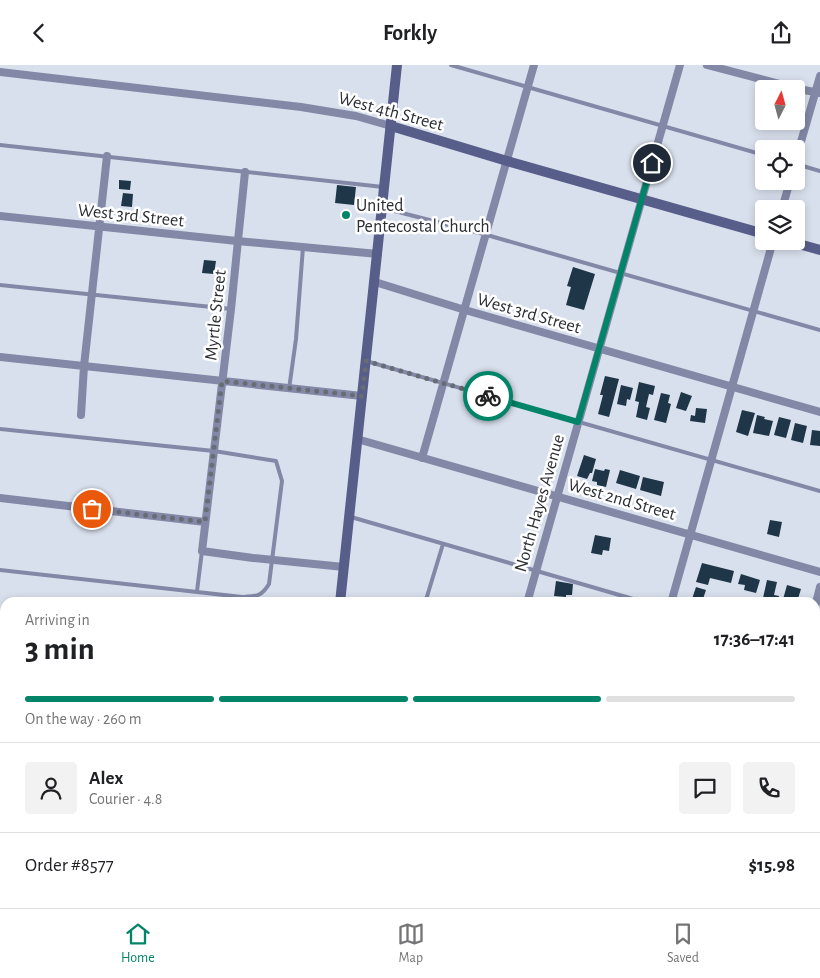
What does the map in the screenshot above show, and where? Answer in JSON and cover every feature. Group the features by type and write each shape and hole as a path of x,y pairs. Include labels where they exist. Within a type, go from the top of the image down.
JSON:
{"main road":[{"path":"341,597 397,65"},
{"name":"West 4th Street","path":"391,126 755,232"},
{"path":"805,246 820,250"}],"street":[{"path":"422,458 534,65"},
{"name":"North Hayes Avenue","path":"529,597 680,65"},
{"path":"707,65 818,92"},
{"name":"West 4th Street","path":"0,72 301,107 356,116 391,126"},
{"path":"802,140 818,92 820,76"},
{"path":"81,415 84,366 107,156"},
{"name":"Myrtle Street","path":"202,551 231,309 245,171"},
{"name":"West 3rd Street","path":"0,216 378,254"},
{"path":"673,597 770,250"},
{"name":"West 3rd Street","path":"375,282 599,349 820,411"},
{"path":"0,357 362,396"},
{"name":"West 2nd Street","path":"357,439 820,572"},
{"path":"0,498 205,522"},
{"path":"202,551 344,567"}],"lane":[{"path":"452,65 755,152"},
{"path":"0,145 385,187"},
{"path":"805,167 820,171"},
{"path":"383,208 487,235 820,330"},
{"path":"289,389 296,339 303,247"},
{"path":"0,285 231,309"},
{"path":"366,361 820,491"},
{"path":"0,429 214,451 276,461 282,481 269,584 264,593 257,596 242,597 0,570"},
{"path":"349,516 627,597"},
{"path":"427,597 442,544"},
{"path":"197,591 202,551"}],"building":[{"path":"119,180 131,181 130,190 119,189"},
{"path":"337,185 356,187 354,205 335,203"},
{"path":"123,193 133,194 132,207 121,206"},
{"path":"204,260 216,261 214,274 202,273"},
{"path":"573,267 595,274 584,310 566,305 571,287 567,286"},
{"path":"605,376 619,379 609,417 598,414"},
{"path":"639,382 655,386 653,395 649,394 646,407 650,408 647,420 636,417 639,402 635,401"},
{"path":"621,385 633,388 630,400 627,399 626,406 617,404"},
{"path":"681,392 692,396 686,411 676,408"},
{"path":"661,393 670,395 668,403 671,404 666,423 654,420"},
{"path":"696,408 707,409 705,423 690,421 691,415 695,416"},
{"path":"742,410 755,413 748,436 736,432"},
{"path":"757,415 773,421 769,436 753,433"},
{"path":"779,417 791,420 786,438 774,435"},
{"path":"795,423 807,426 803,443 791,440"},
{"path":"812,430 820,431 820,446 810,445"},
{"path":"584,455 596,459 592,473 590,473 587,479 577,476"},
{"path":"595,469 610,470 606,487 597,485 597,482 592,481"},
{"path":"620,470 640,476 636,489 616,483"},
{"path":"643,477 664,482 661,496 640,490"},
{"path":"770,520 782,522 779,537 767,534"},
{"path":"595,535 611,538 609,551 603,550 602,555 591,553"},
{"path":"702,563 734,571 731,583 710,578 708,585 696,582"},
{"path":"741,574 760,580 756,593 744,590 745,585 738,584"},
{"path":"767,580 777,582 774,595 779,597 763,597"},
{"path":"556,581 573,584 572,595 566,595 566,597 554,596"},
{"path":"787,585 801,589 799,597 784,597"},
{"path":"696,587 706,590 704,597 693,597"}],"way so far":[{"path":"92,509 205,522 222,381 362,396 366,361 488,396"}],"place":[{"name":"United Pentecostal Church","path":"346,215"}],"route":[{"path":"488,396 578,422 652,163"}]}
